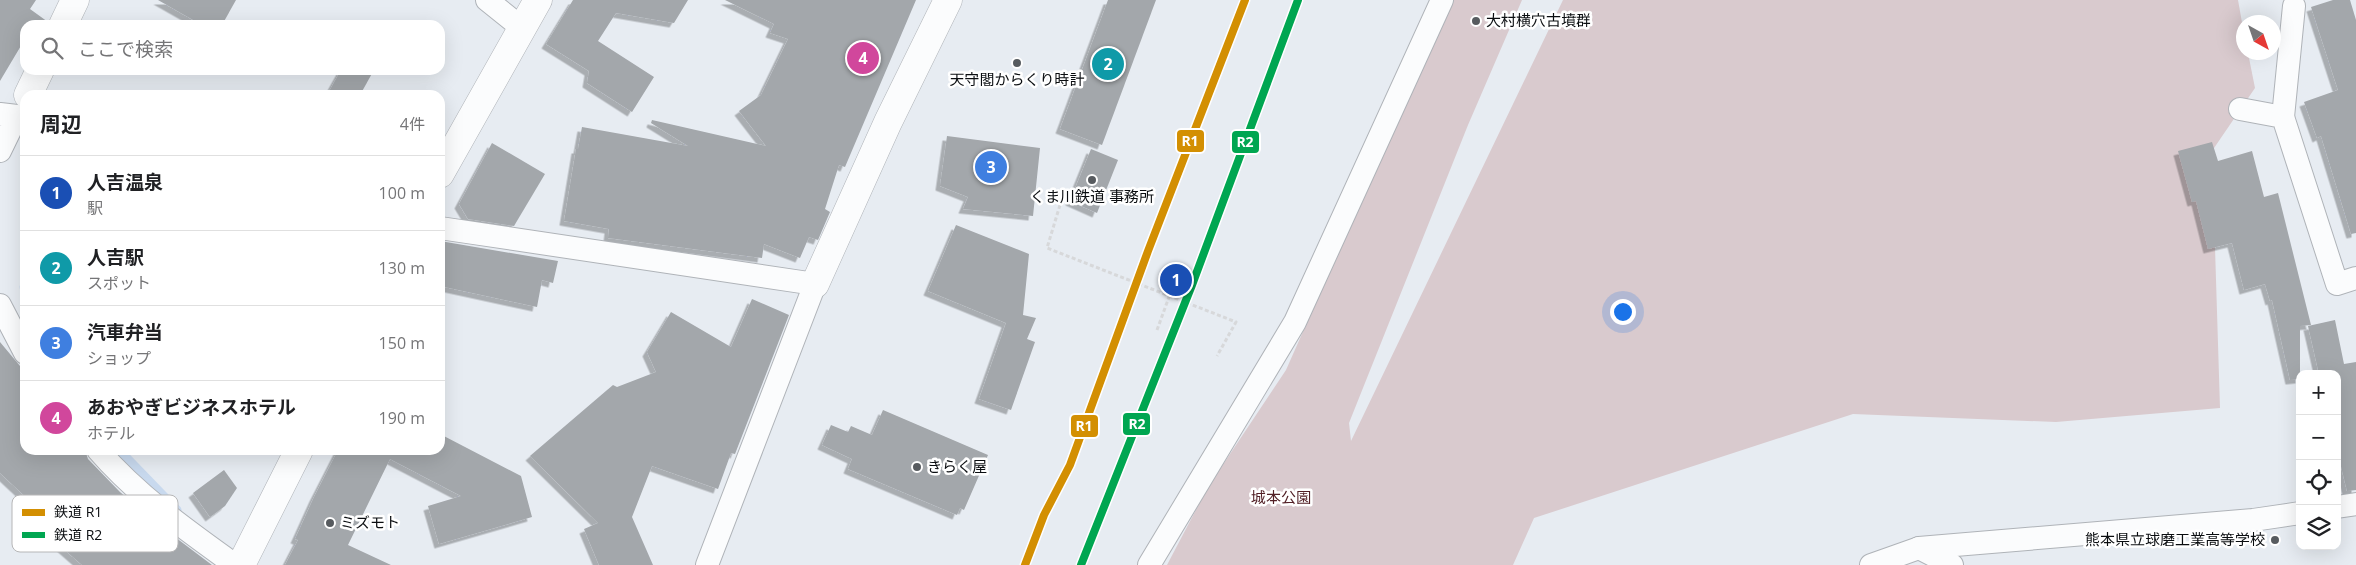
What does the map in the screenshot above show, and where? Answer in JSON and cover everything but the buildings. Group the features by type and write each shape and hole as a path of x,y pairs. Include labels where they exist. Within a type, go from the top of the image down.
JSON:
{"street":[{"path":"65,20 75,0"},
{"path":"486,0 522,28"},
{"path":"445,165 538,0"},
{"path":"707,565 815,284 888,122 948,0"},
{"path":"1149,565 1295,322 1442,0"},
{"path":"2294,6 2283,117 2337,284 2356,278"},
{"path":"29,90 37,75"},
{"path":"0,151 19,109"},
{"path":"2240,109 2283,117"},
{"path":"445,229 815,284"},
{"path":"0,305 20,343"},
{"path":"102,455 145,495"},
{"path":"241,565 296,455"},
{"path":"2341,506 2356,504"},
{"path":"1871,565 1919,548 2253,520 2296,514"},
{"path":"178,524 235,565"},
{"path":"1919,548 1952,565"}],"path":[{"path":"1060,204 1047,248 1236,322 1217,356"},
{"path":"1157,330 1169,297"}],"green space":[{"name":"城本公園","path":"1450,0 1522,0 1468,125 1349,423 1351,441 1563,0 2238,0 2241,15 2236,15 2236,60 2249,60 2255,88 2212,151 2220,408 2056,422 1853,414 1534,518 1513,565 1167,565 1208,487 1286,370"}],"waterway":[{"path":"124,455 162,495"}],"rail line":[{"name":"R1","path":"1025,565 1044,515 1070,465 1148,251 1245,0"},
{"name":"R2","path":"1081,565 1192,285 1298,0"}],"place":[{"name":"大村横穴古墳群","path":"1476,21"},
{"name":"あおやぎビジネスホテル","path":"863,58"},
{"name":"天守閣からくり時計","path":"1017,63"},
{"name":"人吉駅","path":"1108,64"},
{"name":"汽車弁当","path":"991,167"},
{"name":"くま川鉄道 事務所","path":"1092,180"},
{"name":"人吉温泉","path":"1176,280"},
{"name":"きらく屋","path":"917,467"},
{"name":"ミズモト","path":"330,523"},
{"name":"熊本県立球磨工業高等学校","path":"2275,540"}]}
